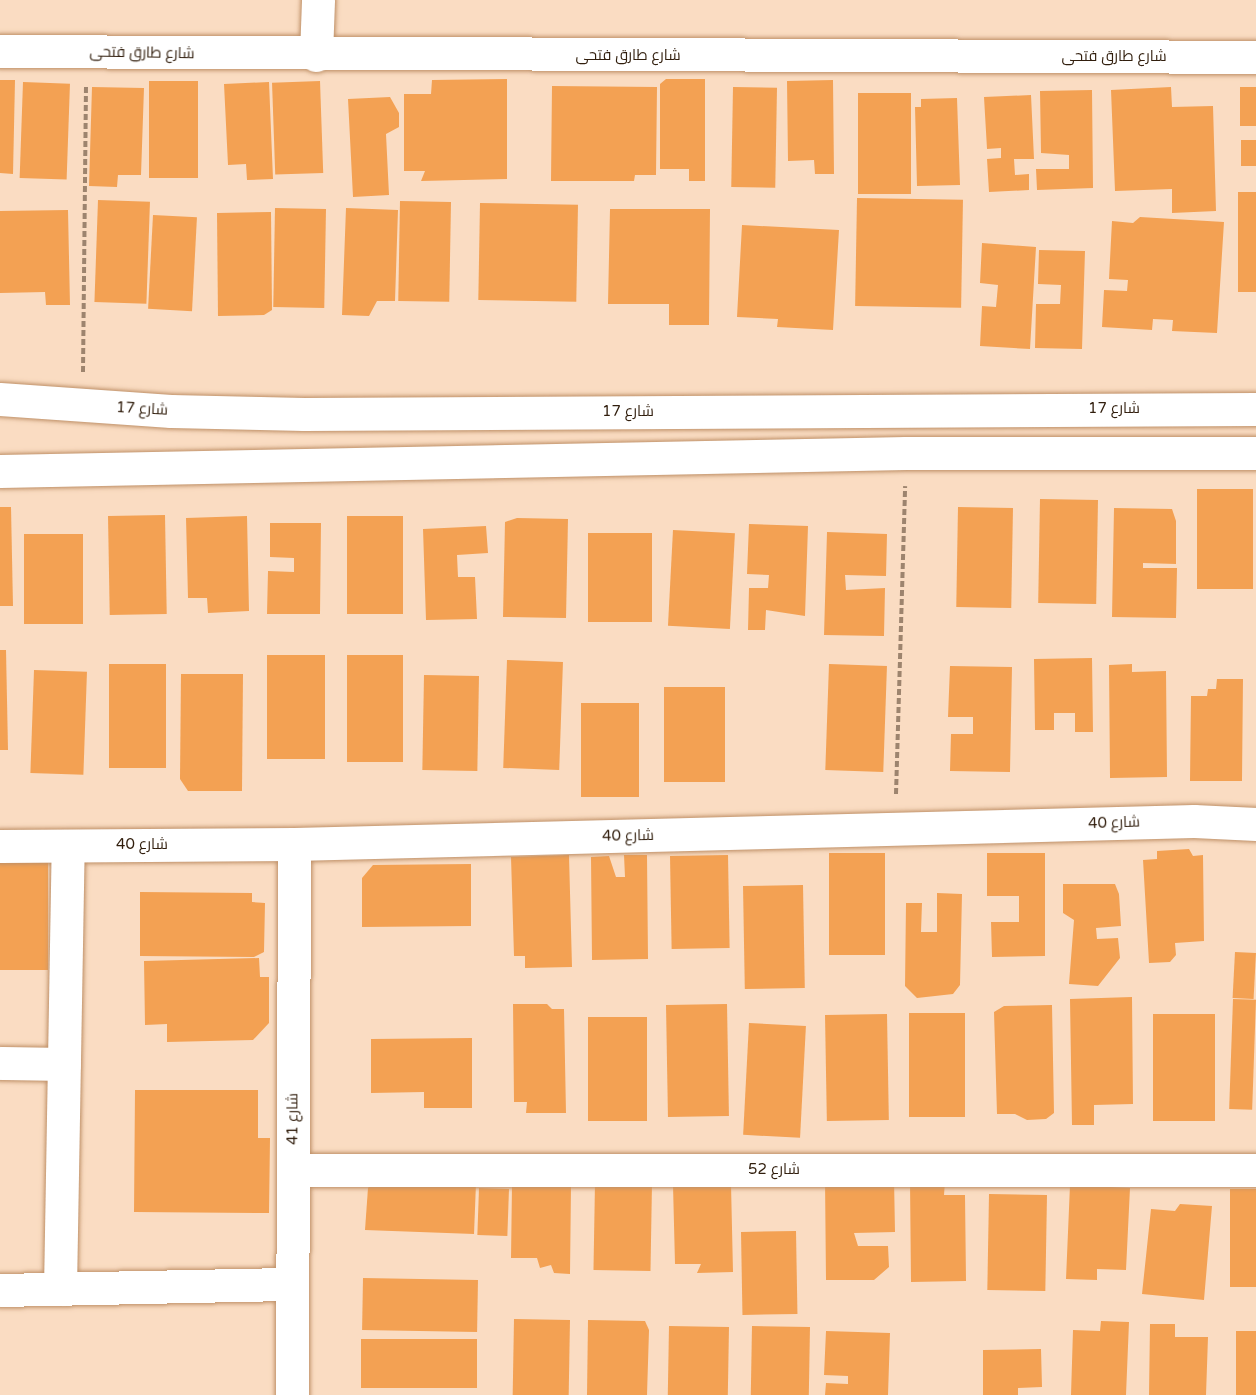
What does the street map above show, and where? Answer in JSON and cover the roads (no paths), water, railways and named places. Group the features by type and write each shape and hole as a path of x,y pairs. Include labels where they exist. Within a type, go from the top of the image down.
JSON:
{"street":[{"path":"316,55 318,0"},
{"name":"شارع طارق فتحى","path":"0,51 316,55 1256,57"},
{"name":"شارع 17","path":"0,399 83,406 303,414 1256,409"},
{"path":"0,471 906,453 1256,453"},
{"name":"شارع 40","path":"0,846 294,844 895,830 1194,820 1256,824"},
{"name":"شارع 41","path":"292,1395 294,844"},
{"path":"60,1289 68,846"},
{"path":"0,1063 64,1064"},
{"name":"شارع 52","path":"293,1170 1256,1170"},
{"path":"0,1290 292,1284"}]}
